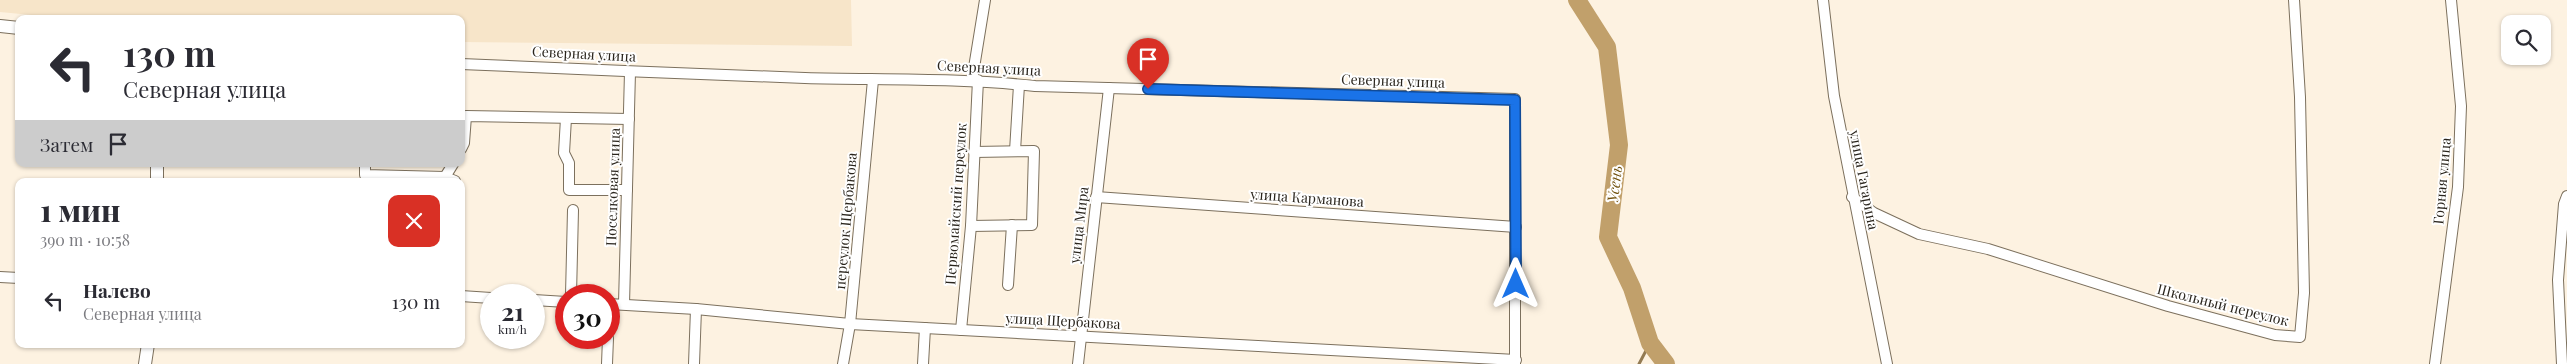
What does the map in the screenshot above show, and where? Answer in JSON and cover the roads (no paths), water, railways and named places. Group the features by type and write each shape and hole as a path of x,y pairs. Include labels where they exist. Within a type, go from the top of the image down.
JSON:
{"street":[{"name":"Первомайский переулок","path":"961,330 971,226 975,80 985,0"},
{"name":"улица Гагарина","path":"1822,0 1834,96 1852,197 1887,364"},
{"name":"Школьный переулок","path":"1852,197 1874,213 1919,234 1988,249 2168,306 2275,335 2300,337 2304,283 2300,97 2294,0"},
{"name":"Горная улица","path":"2435,364 2458,187 2461,106 2451,0"},
{"path":"0,26 15,28"},
{"name":"Северная улица","path":"465,64 630,72 873,80 975,80 1019,85 1515,100 1516,227"},
{"name":"Поселковая улица","path":"624,304 630,72"},
{"name":"переулок Щербакова","path":"842,364 850,324 873,80"},
{"path":"1015,151 1019,85"},
{"name":"улица Мира","path":"1078,364 1109,88"},
{"path":"465,130 466,116 629,119"},
{"path":"566,118 564,153 569,163 569,190 627,190"},
{"path":"971,226 1032,225 1034,150 974,152"},
{"path":"365,167 365,175 412,178"},
{"path":"2562,364 2558,280 2564,204 2567,196"},
{"name":"улица Карманова","path":"1096,197 1516,227"},
{"path":"571,284 573,210"},
{"path":"1008,285 1012,225"},
{"path":"1516,227 1516,362"},
{"path":"0,277 15,278"},
{"path":"465,296 480,297"},
{"name":"улица Щербакова","path":"620,304 696,309 850,324 1516,362"},
{"path":"694,364 696,309"},
{"path":"923,364 925,328"},
{"path":"145,364 147,348"},
{"path":"607,364 608,349"}],"waterway":[{"name":"Усень","path":"1577,0 1607,47 1619,145 1608,237 1632,288 1650,343 1666,364"},
{"path":"1639,364 1650,343"}]}
